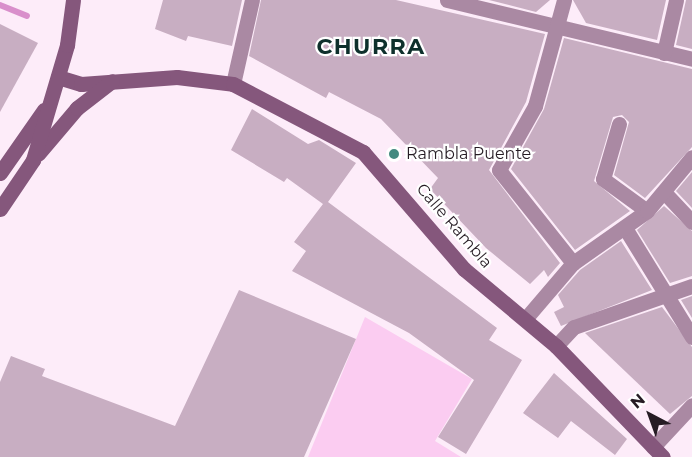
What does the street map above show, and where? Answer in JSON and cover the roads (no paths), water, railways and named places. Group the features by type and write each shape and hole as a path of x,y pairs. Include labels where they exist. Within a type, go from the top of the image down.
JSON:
{"street":[{"path":"233,84 252,0"},
{"path":"447,0 692,59"},
{"path":"564,0 536,105 499,170 573,263"},
{"path":"664,53 676,0"},
{"path":"33,160 58,77 73,5"},
{"name":"Calle Rambla","path":"58,77 81,84 177,77 233,84 363,152 464,269 526,318 556,346 658,452"},
{"path":"0,209 33,160 77,108 112,81"},
{"path":"0,173 51,100"},
{"path":"619,124 603,179 646,211"},
{"path":"526,318 573,263 646,211 692,158"},
{"path":"664,192 692,222"},
{"path":"625,228 668,294 692,337"},
{"path":"556,346 574,327 692,286"},
{"path":"658,452 692,405"}],"waterway":[{"path":"0,5 27,16"}],"place":[{"name":"Rambla Puente","path":"394,154"}],"district":[{"name":"CHURRA","path":"371,47"}]}
